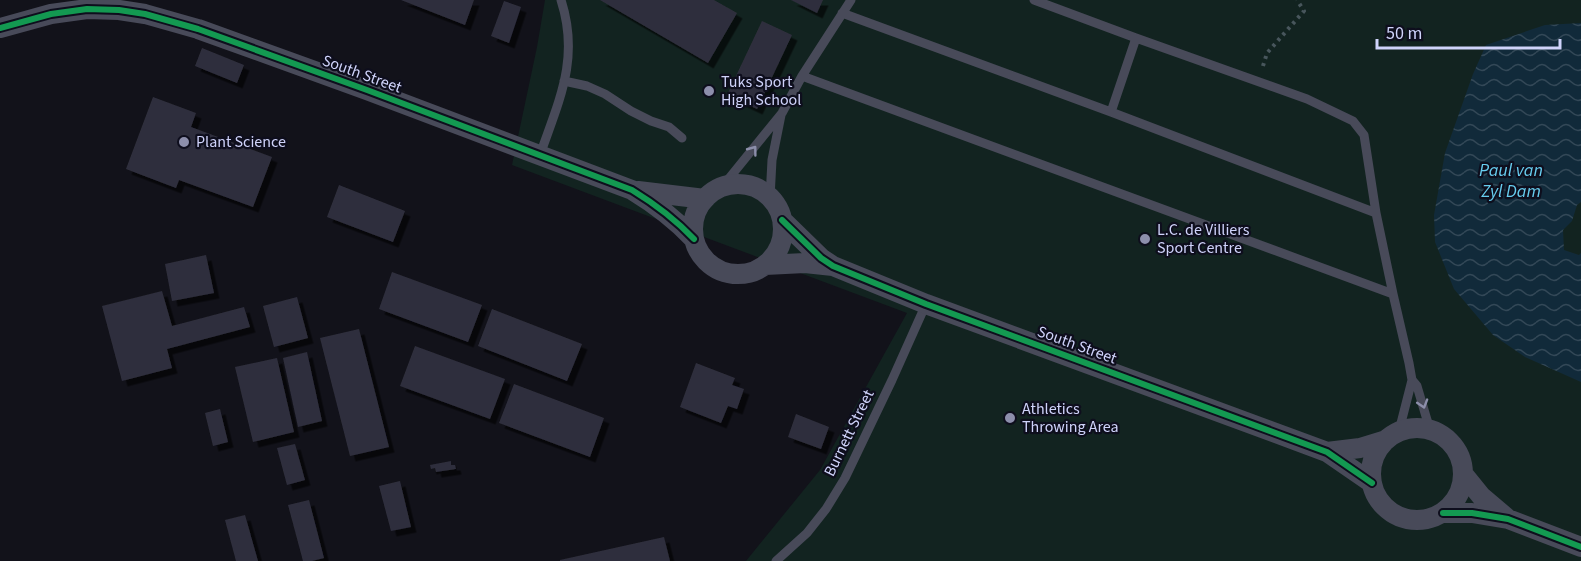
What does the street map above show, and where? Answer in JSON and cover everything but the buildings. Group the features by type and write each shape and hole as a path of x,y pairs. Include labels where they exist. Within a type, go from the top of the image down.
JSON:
{"street":[{"name":"South Street","path":"0,28 85,5 145,14 198,29 632,190 672,217 694,239"},
{"path":"735,184 759,190 770,198 782,220 783,232 774,256 754,271 741,274 717,269 706,261 694,239 693,228 699,208 705,199 722,187 735,184"},
{"name":"South Street","path":"632,190 705,199"},
{"name":"South Street","path":"782,220 821,258 833,266 926,304 1327,452 1372,483"},
{"name":"South Street","path":"765,265 805,262 833,266"},
{"path":"1415,428 1430,430 1444,436 1454,447 1461,460 1464,475 1461,490 1454,503 1443,513 1429,519 1414,520 1400,517 1377,497 1372,483 1371,468 1376,453 1393,436 1415,428"},
{"name":"South Street","path":"1327,452 1360,448 1393,436"},
{"path":"1464,475 1481,496 1508,519"},
{"path":"1443,513 1472,513 1508,519 1581,547"}],"lane":[{"path":"540,155 568,64 567,19 561,0"},
{"path":"722,187 782,113 802,76 852,0"},
{"path":"1034,0 1307,99 1353,120 1364,135 1376,213 1412,380 1393,436"},
{"path":"842,13 1376,213"},
{"path":"1111,112 1136,38"},
{"path":"802,76 1393,294"},
{"path":"564,81 587,86 605,94 631,111 669,127 682,138"},
{"path":"770,198 772,160 782,113"},
{"name":"Burnett Street","path":"776,561 807,533 845,478 926,304"},
{"path":"1412,380 1417,386 1430,430"}],"path":[{"path":"1259,82 1267,53 1304,12 1297,0"}],"green space":[{"name":"L.C. de Villiers Sport Centre","path":"545,0 1581,0 1581,561 746,561 820,470 907,313 512,165"}],"water":[{"name":"Paul van Zyl Dam","path":"1581,23 1581,202 1577,205 1572,221 1563,230 1564,250 1579,255 1581,253 1581,382 1525,357 1493,335 1454,289 1435,242 1434,215 1445,153 1473,74 1486,45 1545,25"}],"cycle path":[{"path":"0,28 51,14 87,9 145,14 198,29 632,190 664,212 694,239"},
{"path":"782,220 821,258 833,266 926,304 1327,452 1372,483"},
{"path":"1443,513 1472,513 1508,519 1581,547"}],"place":[{"name":"Tuks Sport High School","path":"709,91"},
{"name":"Plant Science","path":"184,142"},
{"name":"L.C. de Villiers Sport Centre","path":"1145,239"},
{"name":"Athletics Throwing Area","path":"1010,418"}]}
